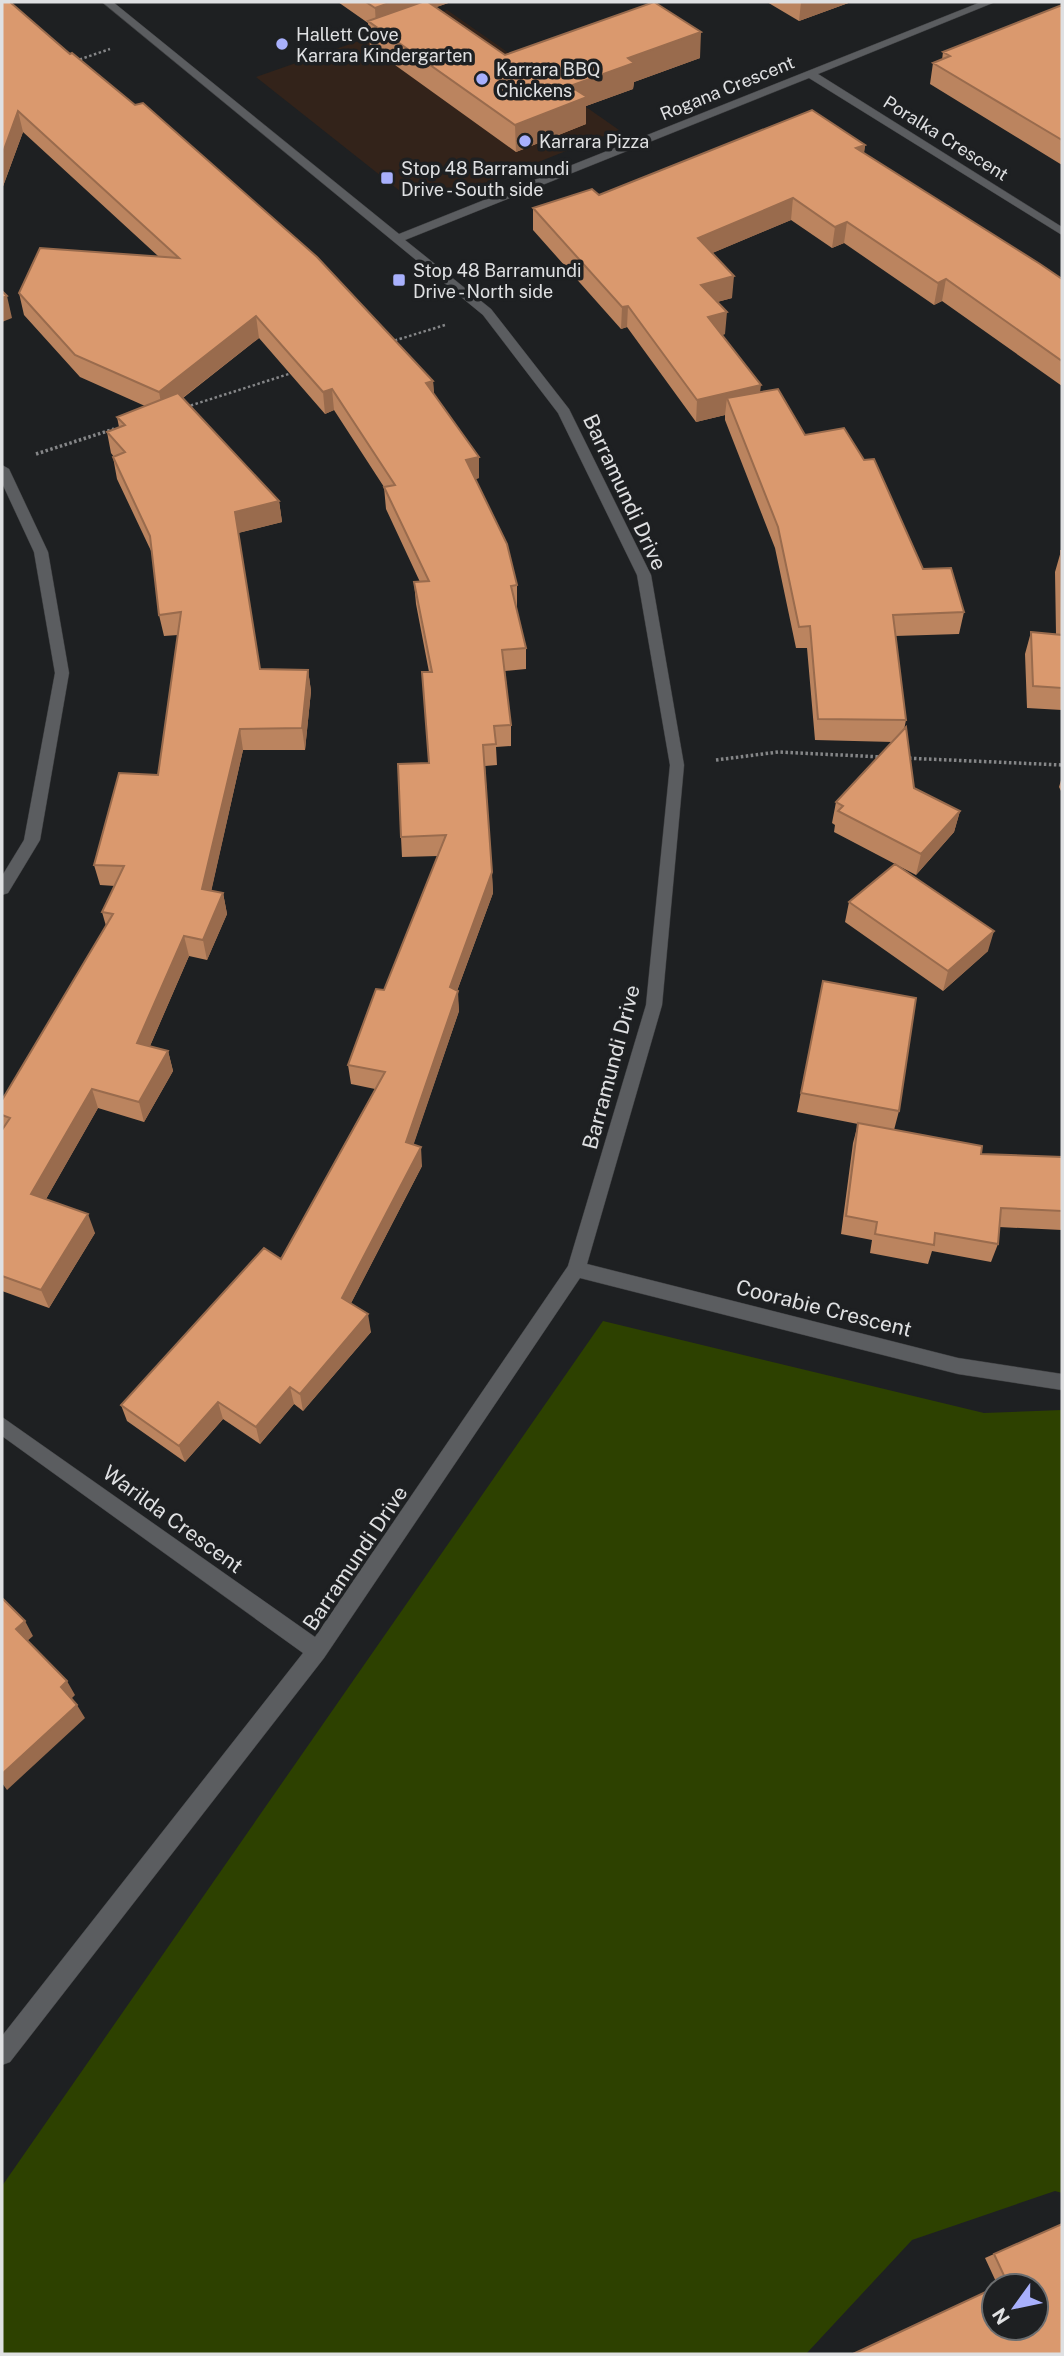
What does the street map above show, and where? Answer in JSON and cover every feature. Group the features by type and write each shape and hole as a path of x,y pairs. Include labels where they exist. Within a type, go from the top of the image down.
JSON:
{"street":[{"name":"Barramundi Drive","path":"2,2054 317,1651 576,1269 654,1005 677,765 643,575 565,412 487,312 107,2"},
{"name":"Rogana Crescent","path":"399,238 990,2"},
{"name":"Poralka Crescent","path":"810,74 1062,232"},
{"path":"2,469 41,552 62,673 32,840 2,889"},
{"name":"Coorabie Crescent","path":"576,1269 958,1366 1062,1382"},
{"name":"Warilda Crescent","path":"2,1425 317,1651"}],"path":[{"path":"63,65 150,36"},
{"path":"382,345 487,312"},
{"path":"185,407 303,370"},
{"path":"28,456 120,428"},
{"path":"677,765 778,752 886,757"},
{"path":"900,758 1062,765"}],"shaded area":[{"path":"447,10 619,130 455,195 400,191 256,77"}],"green space":[{"path":"603,1321 984,1413 1062,1410 1062,2193 1055,2191 912,2240 806,2354 2,2354 2,2186"}],"building":[{"path":"2,2 10,2 135,105 143,103 317,257 433,381 426,383 479,457 466,460 507,544 517,585 511,586 526,648 502,650 511,725 494,726 496,744 483,745 492,872 450,987 458,991 406,1142 421,1147 342,1298 368,1314 300,1394 290,1387 256,1427 218,1402 179,1446 121,1405 264,1248 281,1259 385,1072 348,1065 376,989 384,990 446,835 401,837 398,764 429,763 422,672 432,672 414,582 429,581 384,487 395,485 332,389 323,392 256,316 159,392 75,355 19,293 40,248 179,258 18,111 2,155"},
{"path":"366,2 392,2 375,8"},
{"path":"428,2 505,55 654,2 701,32 628,58 634,63 570,86 587,97 515,125 368,21"},
{"path":"1062,5 1062,140 933,63 950,56 943,52"},
{"path":"812,110 865,145 856,148 1062,279 1062,361 946,279 938,283 847,222 835,227 793,198 698,238 734,276 701,285 727,312 708,317 761,385 697,400 628,306 622,307 533,208 592,189 599,195"},
{"path":"778,389 805,435 844,428 864,460 874,459 923,569 951,568 964,612 893,615 906,720 818,719 810,626 799,627 778,527 727,398"},
{"path":"178,393 279,501 235,512 260,669 308,670 302,728 240,729 202,889 223,893 203,940 184,936 137,1043 168,1051 139,1102 92,1089 31,1194 88,1214 41,1290 2,1276 2,1130 10,1118 2,1115 2,1100 113,914 102,912 124,866 94,865 119,773 158,775 181,612 159,615 150,536 113,457 125,452 107,432 125,425 117,417"},
{"path":"1061,551 1062,551 1062,618"},
{"path":"1031,632 1062,635 1062,688 1033,686"},
{"path":"906,727 914,788 960,811 921,854 838,811 843,806 836,802"},
{"path":"895,864 994,931 948,971 849,902"},
{"path":"823,981 916,998 899,1111 801,1093"},
{"path":"858,1123 982,1146 981,1154 1062,1157 1062,1211 1001,1208 998,1244 935,1233 934,1245 875,1234 877,1222 846,1216"},
{"path":"2,1598 25,1621 16,1629 67,1681 61,1687 77,1705 2,1774"},
{"path":"1062,2224 1062,2354 853,2354 980,2295 980,2342 1050,2342 1050,2272 1002,2272 994,2254"}],"place":[{"name":"Hallett Cove Karrara Kindergarten","path":"282,44"},
{"name":"Karrara BBQ Chickens","path":"482,79"},
{"name":"Karrara Pizza","path":"525,141"},
{"name":"Stop 48 Barramundi Drive - South side","path":"387,178"},
{"name":"Stop 48 Barramundi Drive - North side","path":"399,280"}]}
